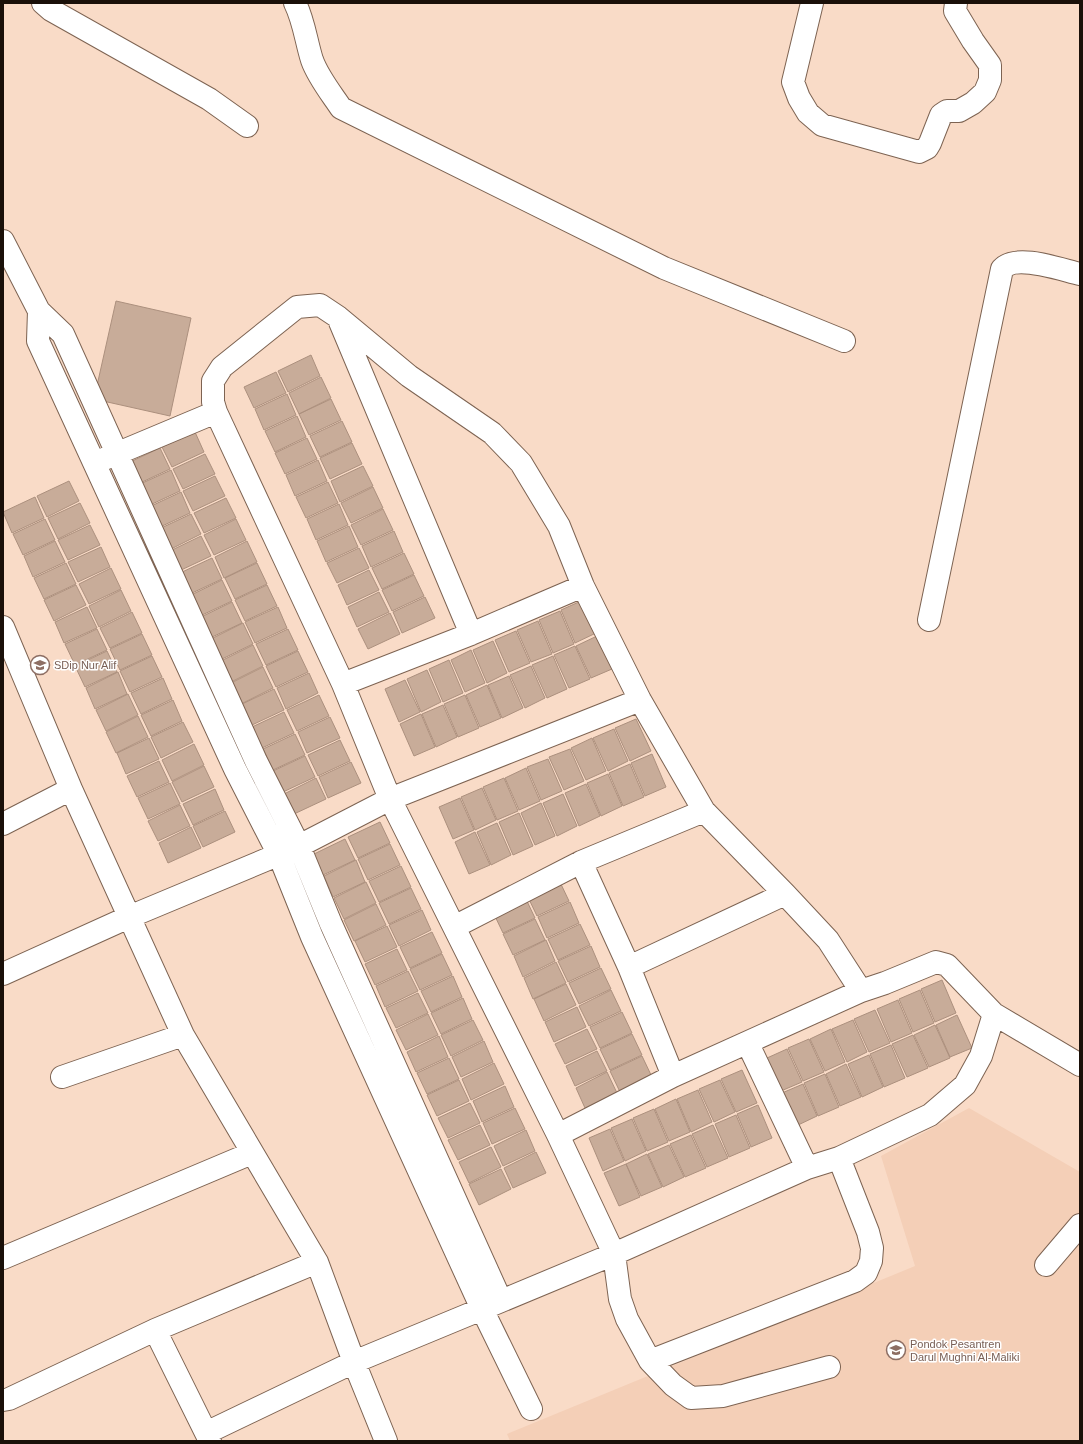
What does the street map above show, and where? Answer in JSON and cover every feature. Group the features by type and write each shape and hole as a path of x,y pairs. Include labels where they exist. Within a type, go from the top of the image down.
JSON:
{"street":[{"path":"43,3 51,10 209,99 247,126"},
{"path":"295,3 303,24 313,61 325,84 341,108 664,268 844,341"},
{"path":"812,3 793,82 798,98 808,113 822,125 919,152 924,151 930,143 941,115 947,111 959,111 973,103 985,92 990,80 990,65 973,41 955,11 956,3"},
{"path":"3,241 39,311 63,334 256,761 300,846 331,924 492,1305 531,1409"},
{"path":"929,620 1002,269 1006,265 1019,262 1034,263 1080,274"},
{"path":"829,1367 723,1396 691,1398 673,1385 650,1361 627,1319 620,1299 614,1254 558,1135 390,799 343,684 216,412 213,402 213,381 222,366 298,307 320,305 338,317 409,376 492,433 521,463 559,526 583,586 640,700 704,812 828,940 860,991"},
{"path":"39,311 38,341 235,769 279,855 312,937 492,1305"},
{"path":"338,317 471,634"},
{"path":"94,463 216,412"},
{"path":"343,684 471,634 583,586"},
{"path":"3,627 71,789 183,1035 317,1262 354,1362 386,1441"},
{"path":"3,974 129,918 300,846 390,799 640,700"},
{"path":"235,769 256,761"},
{"path":"3,824 71,789"},
{"path":"454,927 580,862 704,812"},
{"path":"580,862 629,967 674,1076"},
{"path":"629,967 785,894"},
{"path":"312,937 331,924"},
{"path":"558,1135 674,1076 748,1044 860,991 886,983 936,962 947,965 994,1014 1080,1065"},
{"path":"155,1330 208,1437 354,1362 614,1254 806,1168 839,1158 930,1115 965,1084 981,1056 994,1014"},
{"path":"62,1077 183,1035"},
{"path":"748,1044 806,1168"},
{"path":"3,1258 252,1153"},
{"path":"650,1361 855,1281 866,1274 871,1261 872,1248 868,1232 839,1158"},
{"path":"1046,1265 1080,1225"},
{"path":"3,1400 9,1399 155,1330 317,1262"}],"shaded area":[{"name":"Pondok Pesantren Darul Mughni Al-Maliki","path":"969,1108 1080,1172 1080,1441 510,1441 507,1434 915,1266 881,1156"}],"building":[{"path":"116,301 191,318 170,416 94,399"},
{"path":"311,355 320,376 288,392 278,371"},
{"path":"276,372 286,393 254,408 244,387"},
{"path":"321,377 331,398 299,414 289,393"},
{"path":"287,394 296,415 264,430 255,409"},
{"path":"331,399 341,420 309,435 299,414"},
{"path":"297,416 306,437 275,452 265,431"},
{"path":"342,421 352,442 320,457 310,436"},
{"path":"195,432 204,452 172,467 162,447"},
{"path":"307,438 317,459 285,474 275,453"},
{"path":"352,443 362,464 330,479 320,458"},
{"path":"160,448 170,469 138,484 128,463"},
{"path":"205,454 215,474 183,489 173,469"},
{"path":"318,460 327,481 295,496 286,475"},
{"path":"363,466 373,486 340,502 331,481"},
{"path":"171,470 180,491 148,506 138,485"},
{"path":"215,476 225,496 193,511 183,491"},
{"path":"69,481 79,501 47,517 37,496"},
{"path":"328,482 338,503 306,518 296,497"},
{"path":"373,487 383,508 351,523 341,503"},
{"path":"181,492 190,513 158,528 149,507"},
{"path":"35,497 44,518 12,533 3,512"},
{"path":"226,498 236,518 204,533 194,513"},
{"path":"80,503 90,523 58,539 48,518"},
{"path":"339,504 348,525 316,540 307,519"},
{"path":"383,509 393,530 361,545 351,525"},
{"path":"191,514 201,534 169,550 159,529"},
{"path":"45,519 55,540 23,555 13,534"},
{"path":"236,519 246,540 214,555 204,535"},
{"path":"90,525 100,545 68,560 58,540"},
{"path":"349,526 358,547 326,562 317,541"},
{"path":"394,531 403,552 371,567 362,546"},
{"path":"201,536 211,556 179,571 170,551"},
{"path":"55,541 65,562 33,577 24,556"},
{"path":"247,541 257,562 224,578 215,557"},
{"path":"101,547 110,567 78,582 68,562"},
{"path":"359,548 369,568 337,583 327,563"},
{"path":"404,553 414,574 382,589 372,568"},
{"path":"212,558 222,579 190,594 180,573"},
{"path":"66,563 76,584 44,599 34,578"},
{"path":"257,563 267,584 235,599 225,578"},
{"path":"111,568 121,589 89,604 79,584"},
{"path":"369,570 379,590 347,605 338,585"},
{"path":"414,575 424,596 392,611 382,590"},
{"path":"222,580 232,601 200,616 191,595"},
{"path":"76,585 86,605 54,621 44,600"},
{"path":"267,585 277,606 245,621 235,600"},
{"path":"121,590 131,611 99,627 89,606"},
{"path":"379,592 389,612 357,627 348,607"},
{"path":"425,597 435,618 402,633 393,612"},
{"path":"581,601 596,633 575,643 561,610"},
{"path":"232,602 242,623 210,638 201,617"},
{"path":"87,607 97,628 64,643 55,622"},
{"path":"278,607 287,628 255,643 245,622"},
{"path":"560,611 574,644 553,653 539,620"},
{"path":"132,612 142,633 110,648 100,628"},
{"path":"390,613 400,634 368,649 358,629"},
{"path":"538,621 552,654 531,662 517,630"},
{"path":"243,623 253,644 220,660 211,639"},
{"path":"97,629 107,650 75,665 65,644"},
{"path":"288,629 298,650 266,665 256,644"},
{"path":"516,631 530,663 509,672 495,640"},
{"path":"142,634 152,655 120,670 110,649"},
{"path":"597,636 612,669 591,678 576,646"},
{"path":"493,641 507,673 487,683 473,650"},
{"path":"253,645 263,666 231,682 221,661"},
{"path":"575,646 590,679 569,688 554,655"},
{"path":"471,650 485,683 465,692 451,660"},
{"path":"107,651 117,672 85,687 75,666"},
{"path":"298,651 308,672 276,687 266,666"},
{"path":"152,656 162,677 130,692 120,671"},
{"path":"553,656 567,689 547,698 532,665"},
{"path":"449,660 463,693 443,702 429,669"},
{"path":"531,666 545,698 525,708 510,675"},
{"path":"263,667 273,688 241,704 231,683"},
{"path":"427,670 441,702 421,712 407,679"},
{"path":"118,672 127,694 95,709 86,688"},
{"path":"309,673 318,693 286,709 277,688"},
{"path":"509,676 523,708 502,718 488,685"},
{"path":"163,678 172,699 141,714 131,693"},
{"path":"405,680 420,712 399,722 385,689"},
{"path":"487,685 501,718 480,727 466,695"},
{"path":"274,689 284,710 252,725 242,704"},
{"path":"128,694 138,715 106,731 96,710"},
{"path":"319,695 329,716 297,731 287,710"},
{"path":"465,695 479,728 458,737 444,704"},
{"path":"173,700 182,721 151,736 141,715"},
{"path":"443,705 457,737 436,747 422,714"},
{"path":"284,712 294,733 262,748 252,727"},
{"path":"421,714 435,747 414,756 400,724"},
{"path":"138,716 148,737 116,753 106,732"},
{"path":"330,717 340,738 307,753 298,732"},
{"path":"636,719 651,751 630,761 615,728"},
{"path":"183,722 193,742 161,758 151,737"},
{"path":"614,729 628,761 608,771 593,738"},
{"path":"295,734 305,755 273,770 263,749"},
{"path":"149,738 159,759 126,774 117,753"},
{"path":"592,738 606,771 586,780 571,748"},
{"path":"340,740 350,761 318,776 308,755"},
{"path":"194,744 204,765 172,781 162,760"},
{"path":"570,749 584,781 564,790 549,757"},
{"path":"652,754 666,787 645,796 631,763"},
{"path":"305,756 315,777 283,792 273,771"},
{"path":"548,759 562,791 541,800 527,767"},
{"path":"159,761 169,782 137,797 127,776"},
{"path":"351,762 361,783 328,798 319,777"},
{"path":"630,764 644,797 623,806 609,773"},
{"path":"204,766 214,787 182,802 172,782"},
{"path":"526,768 540,801 519,810 505,778"},
{"path":"608,774 622,806 601,816 587,783"},
{"path":"316,778 326,799 294,814 284,794"},
{"path":"504,778 518,811 497,820 483,787"},
{"path":"170,783 180,804 148,819 138,798"},
{"path":"586,784 600,816 579,826 565,793"},
{"path":"482,788 496,820 475,830 461,797"},
{"path":"215,789 224,810 193,825 183,804"},
{"path":"563,794 577,826 557,836 543,803"},
{"path":"460,798 474,830 453,839 439,807"},
{"path":"541,803 555,836 535,845 521,813"},
{"path":"180,805 190,826 158,841 148,821"},
{"path":"225,811 235,832 203,847 193,826"},
{"path":"519,813 533,846 513,855 499,822"},
{"path":"380,822 390,843 358,858 348,837"},
{"path":"497,823 511,855 491,865 477,832"},
{"path":"191,827 201,848 168,863 159,843"},
{"path":"475,832 490,865 469,874 455,842"},
{"path":"345,839 355,860 323,875 314,854"},
{"path":"390,844 400,865 368,880 358,859"},
{"path":"356,860 365,882 333,897 324,876"},
{"path":"401,866 411,887 379,902 369,881"},
{"path":"559,880 569,901 537,916 527,895"},
{"path":"366,882 376,903 344,919 334,898"},
{"path":"411,888 421,909 389,924 379,903"},
{"path":"525,897 535,918 503,933 493,912"},
{"path":"570,902 579,923 547,938 538,917"},
{"path":"376,904 386,925 354,941 344,920"},
{"path":"422,910 431,930 399,946 389,925"},
{"path":"535,919 545,940 513,955 503,934"},
{"path":"580,924 590,945 558,960 548,939"},
{"path":"387,926 397,947 365,962 355,941"},
{"path":"432,932 442,953 410,968 400,947"},
{"path":"546,940 555,961 523,977 514,956"},
{"path":"591,946 600,967 568,982 558,961"},
{"path":"397,949 407,970 375,985 365,964"},
{"path":"442,954 452,975 420,990 410,969"},
{"path":"556,962 566,983 533,999 524,978"},
{"path":"601,968 611,989 579,1004 569,983"},
{"path":"408,971 418,991 385,1007 376,986"},
{"path":"453,976 462,997 431,1012 421,991"},
{"path":"942,980 956,1013 935,1022 921,989"},
{"path":"566,984 576,1005 544,1021 534,999"},
{"path":"611,990 621,1011 589,1026 579,1006"},
{"path":"920,990 934,1023 913,1032 899,999"},
{"path":"418,993 428,1013 396,1028 386,1008"},
{"path":"463,998 472,1019 441,1034 431,1013"},
{"path":"898,1000 912,1033 891,1042 877,1009"},
{"path":"577,1007 586,1027 554,1042 545,1022"},
{"path":"875,1010 890,1043 869,1052 854,1019"},
{"path":"622,1012 632,1033 600,1048 590,1027"},
{"path":"428,1014 438,1035 406,1050 396,1030"},
{"path":"957,1015 972,1048 950,1057 936,1025"},
{"path":"473,1020 483,1040 451,1056 441,1035"},
{"path":"853,1020 867,1052 847,1062 832,1029"},
{"path":"935,1025 950,1058 929,1067 914,1035"},
{"path":"587,1029 597,1049 565,1064 555,1044"},
{"path":"831,1029 845,1062 825,1071 810,1039"},
{"path":"632,1034 642,1055 610,1070 600,1049"},
{"path":"913,1035 928,1068 907,1077 892,1044"},
{"path":"439,1036 448,1057 416,1072 407,1052"},
{"path":"809,1039 824,1072 803,1081 788,1048"},
{"path":"484,1041 493,1062 461,1077 452,1057"},
{"path":"891,1045 905,1078 884,1087 870,1054"},
{"path":"787,1049 802,1082 781,1091 767,1058"},
{"path":"597,1051 607,1071 575,1086 566,1066"},
{"path":"869,1055 883,1087 862,1097 848,1064"},
{"path":"642,1056 652,1077 620,1092 610,1071"},
{"path":"449,1058 459,1079 427,1094 417,1073"},
{"path":"494,1063 504,1084 471,1100 462,1079"},
{"path":"846,1064 861,1097 840,1106 826,1074"},
{"path":"742,1070 757,1103 736,1112 721,1079"},
{"path":"607,1072 617,1093 585,1108 576,1088"},
{"path":"825,1074 839,1107 818,1116 804,1083"},
{"path":"459,1080 469,1101 437,1116 427,1095"},
{"path":"720,1080 735,1112 714,1122 699,1089"},
{"path":"803,1084 817,1116 796,1126 782,1093"},
{"path":"505,1086 514,1107 482,1122 473,1101"},
{"path":"698,1090 712,1122 691,1132 677,1099"},
{"path":"676,1099 690,1132 669,1141 655,1109"},
{"path":"470,1103 480,1123 448,1138 438,1118"},
{"path":"758,1105 772,1138 751,1147 737,1114"},
{"path":"515,1108 525,1129 492,1144 483,1123"},
{"path":"654,1109 668,1142 647,1151 633,1118"},
{"path":"736,1115 750,1148 729,1157 715,1124"},
{"path":"632,1119 646,1151 625,1161 611,1128"},
{"path":"480,1125 490,1145 458,1160 448,1140"},
{"path":"713,1125 728,1158 707,1167 692,1134"},
{"path":"610,1129 624,1161 603,1171 589,1138"},
{"path":"526,1130 535,1151 503,1166 494,1146"},
{"path":"691,1135 706,1168 685,1177 670,1144"},
{"path":"669,1145 684,1177 663,1187 648,1154"},
{"path":"491,1147 501,1167 469,1183 459,1162"},
{"path":"536,1152 546,1173 513,1188 504,1168"},
{"path":"647,1154 662,1187 641,1196 626,1164"},
{"path":"626,1164 640,1197 619,1206 604,1173"},
{"path":"501,1169 511,1189 479,1205 469,1184"}],"place":[{"name":"SDip Nur Alif","path":"40,665"},
{"name":"Pondok Pesantren Darul Mughni Al-Maliki","path":"896,1350"}]}
